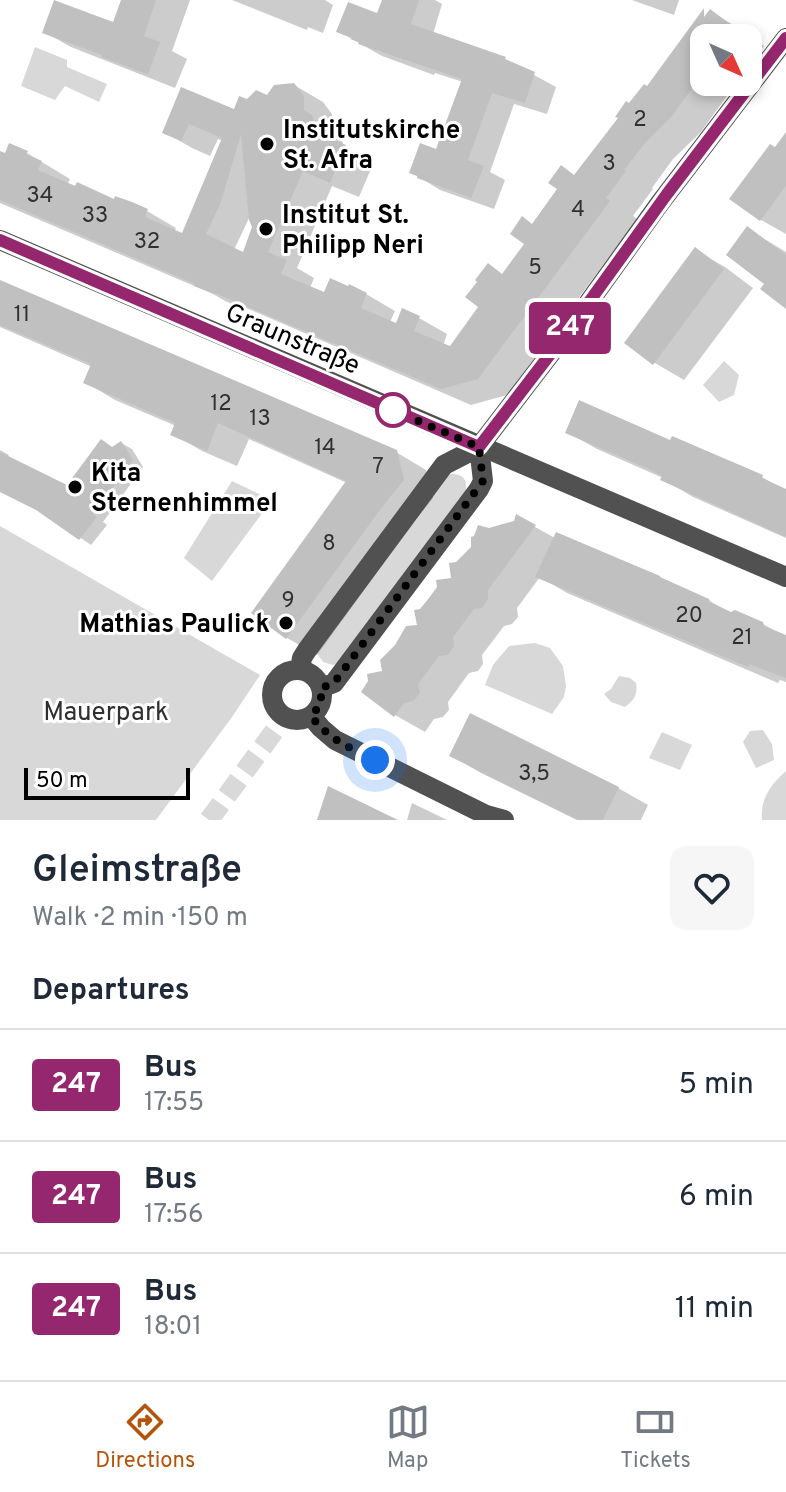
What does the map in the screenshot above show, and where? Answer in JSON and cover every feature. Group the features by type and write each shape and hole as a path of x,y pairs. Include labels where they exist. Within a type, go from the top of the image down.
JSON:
{"street":[{"path":"300,670 307,650 444,465 479,447 786,38"},
{"name":"Graunstraße","path":"0,240 786,577"},
{"path":"321,688 334,683 479,489 483,481 479,447"},
{"path":"300,670 313,676 321,688 321,704 311,716 298,720 283,719 274,704 273,687 277,680 291,671 300,670"},
{"path":"311,716 335,740 486,815 504,820"}],"green space":[{"path":"35,47 67,60 67,67 107,84 99,102 65,86 55,100 21,86"},
{"path":"724,361 739,375 734,395 719,402 703,385"},
{"path":"450,474 464,478 465,493 342,661 333,665 323,662 316,652"},
{"path":"232,481 272,500 212,581 184,558"},
{"name":"Mauerpark","path":"0,526 260,675 156,820 0,820"},
{"path":"535,643 550,648 563,666 564,697 552,714 485,685 493,665 509,646"},
{"path":"619,676 636,683 635,697 625,707 611,702 604,694"},
{"path":"763,730 772,744 774,760 756,768 743,742 750,731"},
{"path":"662,732 692,745 680,770 649,758"},
{"path":"786,771 786,820 762,820 768,792"}],"building":[{"path":"54,0 113,22 121,0 156,0 144,36 160,42 149,72 147,74 42,33"},
{"path":"382,0 419,0 411,24 506,57 535,72 525,103 492,93 468,160 484,166 471,198 409,173 420,143 436,149 462,79 358,44 336,32 348,2 377,13"},
{"path":"704,8 704,17 710,9 730,24 692,24"},
{"path":"690,27 690,91 624,170 606,198 610,201 478,379 441,389 194,286 0,200 0,151 5,153 9,143 42,161 38,170 75,186 77,182 114,199 115,196 148,209 145,217 182,233 222,138 189,124 181,141 162,133 181,87 234,109 239,96 247,99 256,90 267,95 274,85 294,83 304,96 304,110 312,115 318,133 346,145 330,183 303,171 268,252 287,260 281,274 324,292 330,278 349,284 367,293 361,308 396,323 402,308 420,316 414,331 450,346 478,307 465,297 477,282 475,280 488,263 502,274 524,244 510,234 522,216 532,224 557,189 548,183 561,165 574,175 618,118 615,117 626,101 629,103 644,84 647,86","holes":["241,134 252,227 243,252 206,234 221,202"]},
{"path":"786,132 786,186 760,221 729,199 770,144 775,147"},
{"path":"747,226 786,255 786,309 760,289 764,284 726,255"},
{"path":"695,247 724,269 653,365 624,343"},
{"path":"0,280 397,450 404,480 286,639 251,613 346,481 218,423 207,451 170,435 175,423 83,383 91,364 0,325"},
{"path":"579,400 670,440 672,436 763,475 762,478 786,489 786,537 660,480 662,476 649,469 565,433"},
{"path":"101,439 112,447 121,441 133,460 93,514 97,517 79,540 36,510 0,492 0,452 67,485"},
{"path":"516,514 536,525 488,590 488,599 482,608 474,609 453,637 454,646 448,655 439,656 418,684 420,693 413,701 404,703 394,717 361,692 368,681 367,674 382,671 380,660 395,645 406,626 417,625 414,610 420,609 429,598 437,587 436,580 451,578 449,563 456,562 471,547 471,537 478,525 489,528 514,521"},
{"path":"556,532 660,576 731,612 735,610 763,622 764,626 786,635 786,678 749,664 748,667 535,577"},
{"path":"470,713 619,787 603,820 578,820 449,756"},
{"path":"328,786 398,820 317,820"}],"tunnel":[{"path":"209,820 281,722"}],"bus line":[{"name":"247","path":"0,240 479,447 786,38"}],"place":[{"name":"Institutskirche St. Afra","path":"267,144"},
{"name":"Institut St. Philipp Neri","path":"266,229"},
{"name":"Kita Sternenhimmel","path":"75,487"},
{"name":"Mathias Paulick","path":"286,623"}],"route":[{"path":"375,760 335,740 311,716 321,704 321,688 334,683 483,481 479,447 393,410"}]}
